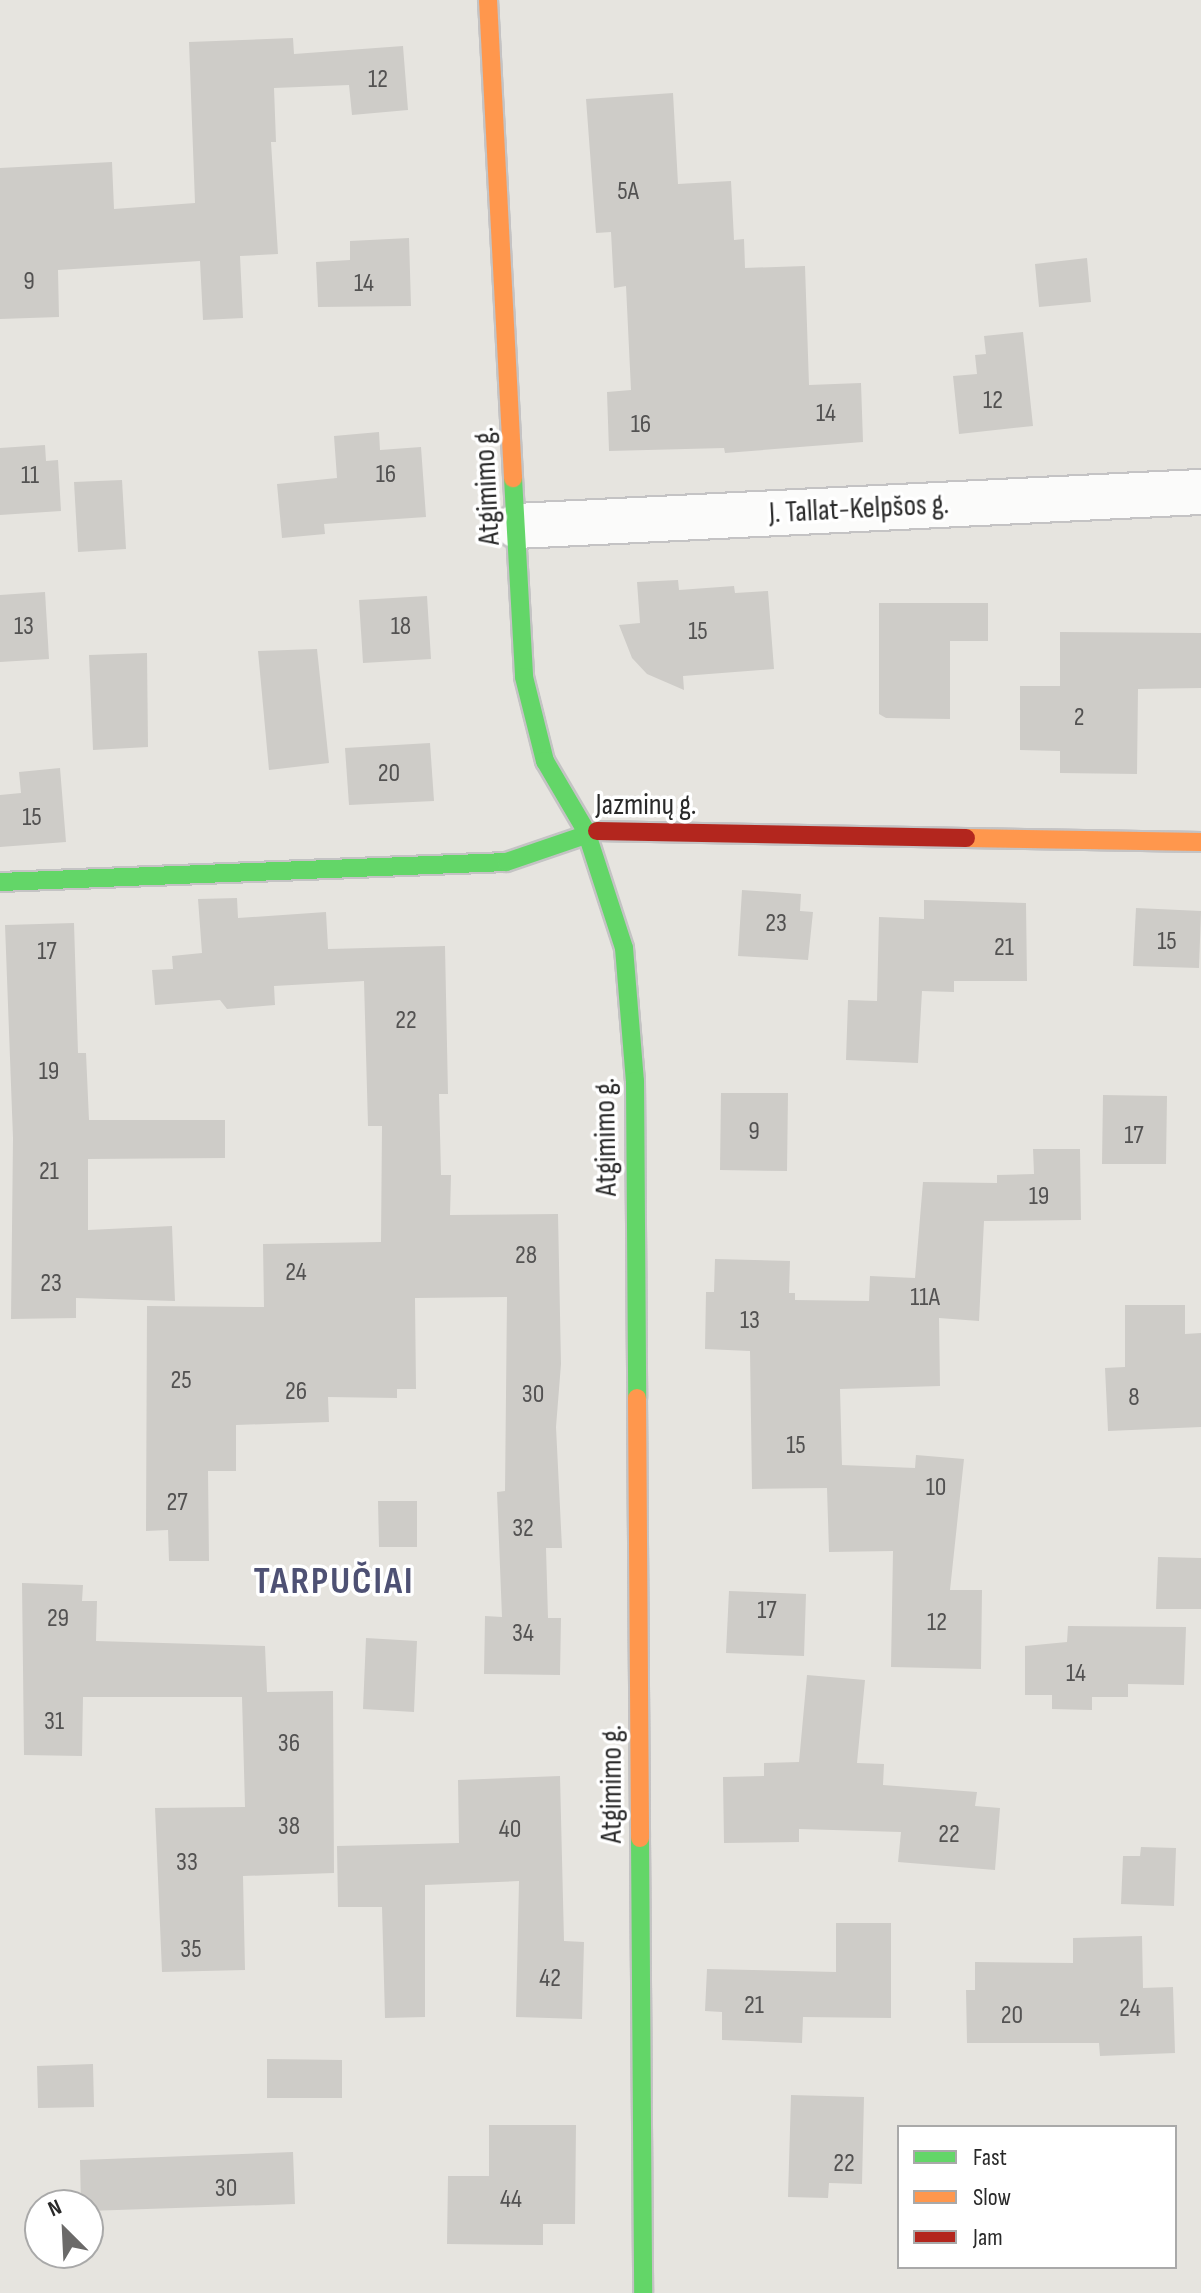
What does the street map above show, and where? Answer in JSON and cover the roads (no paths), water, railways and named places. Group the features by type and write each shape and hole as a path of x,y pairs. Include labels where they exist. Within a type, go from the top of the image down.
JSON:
{"street":[{"name":"Atgimimo g.","path":"488,0 524,677 545,761 586,831 624,948 635,1081 643,2293"},
{"name":"J. Tallat-Kelpšos g.","path":"517,526 1201,492"},
{"name":"Jazminų g.","path":"0,882 506,862 586,831 1201,842"}],"district":[{"name":"TARPUČIAI","path":"334,1582"}]}
